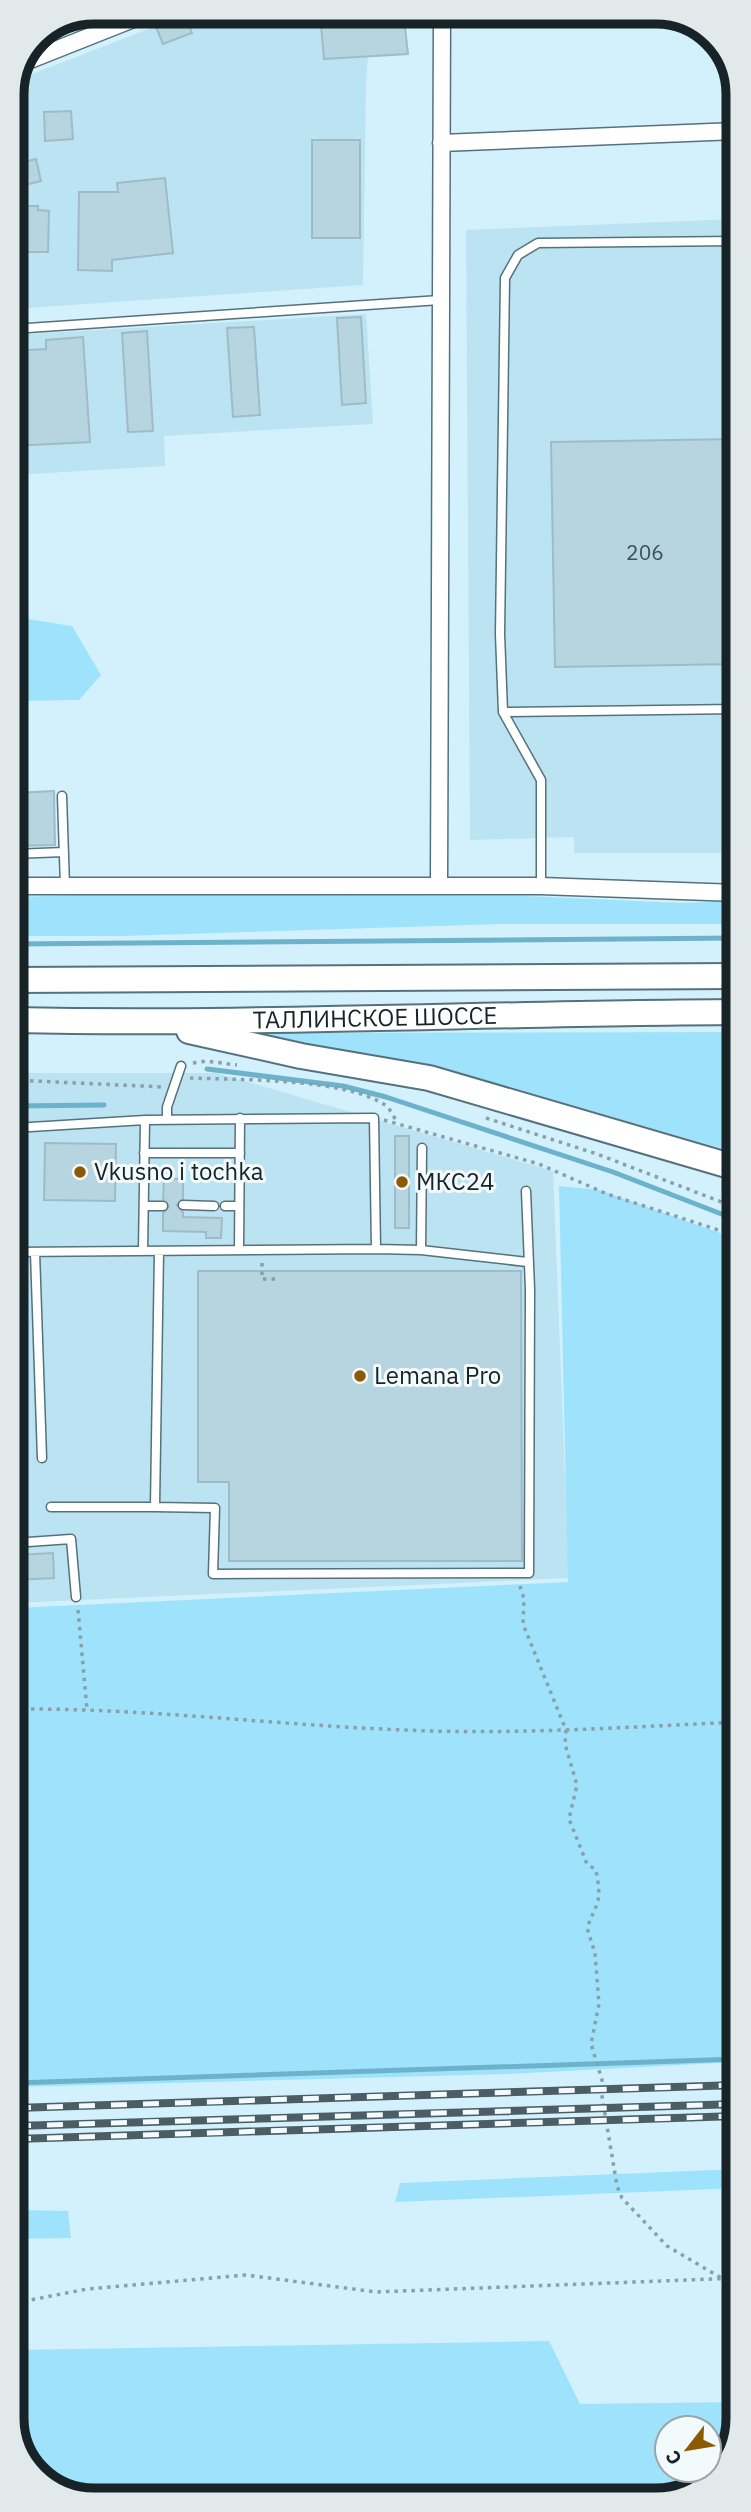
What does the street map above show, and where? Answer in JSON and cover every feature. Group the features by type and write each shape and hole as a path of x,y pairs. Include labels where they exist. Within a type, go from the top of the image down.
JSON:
{"main road":[{"name":"ТАЛЛИНСКОЕ ШОССЕ","path":"24,980 726,976"},
{"name":"ТАЛЛИНСКОЕ ШОССЕ","path":"24,1020 151,1023 522,1013 726,1012"},
{"path":"151,1023 301,1056 429,1077 726,1165"},
{"path":"676,1149 726,1160"}],"street":[{"path":"35,58 121,24"},
{"path":"439,886 442,25"},
{"path":"441,143 726,131"},
{"path":"24,886 541,886 726,894"}],"lane":[{"path":"541,886 541,780 503,712 500,634 505,278 519,255 538,243 726,241"},
{"path":"24,329 440,300"},
{"path":"503,712 726,709"},
{"path":"62,796 65,886"},
{"path":"24,854 64,852"},
{"path":"167,1119 172,1088 181,1066"},
{"path":"239,1250 240,1118"},
{"path":"24,1127 167,1119 374,1118 376,1249"},
{"path":"143,1251 145,1120"},
{"path":"422,1149 422,1250"},
{"path":"144,1153 240,1153"},
{"path":"51,1507 215,1508 213,1574 529,1573 530,1289 526,1191"},
{"path":"144,1206 163,1206"},
{"path":"183,1206 214,1206"},
{"path":"225,1206 239,1206"},
{"path":"24,1252 376,1249 422,1250 527,1262"},
{"path":"155,1507 159,1251"},
{"path":"35,1252 42,1458"},
{"path":"24,1542 71,1539 76,1597"}],"path":[{"path":"181,1066 206,1061 246,1066"},
{"path":"176,1077 297,1083 351,1092 386,1106 399,1125"},
{"path":"24,1081 172,1088"},
{"path":"480,1116 597,1154 726,1204"},
{"path":"390,1122 539,1164 607,1194 726,1232"},
{"path":"262,1270 262,1279 279,1279"},
{"path":"512,1573 522,1591 526,1632 566,1730 565,1744 577,1785 569,1819 587,1864 596,1870 600,1902 587,1928 597,1971 599,2004 591,2045 598,2064 612,2158 622,2198 667,2246 723,2279"},
{"path":"76,1597 87,1709"},
{"path":"24,1709 87,1709 406,1731 566,1730 726,1723"},
{"path":"24,2301 87,2289 246,2275 376,2292 726,2279"}],"shaded area":[{"path":"161,24 370,24 366,84 363,285 24,308 24,95 28,76"},
{"path":"726,219 726,853 574,853 574,837 470,840 466,230"},
{"path":"366,314 373,424 164,436 165,466 24,474 24,334"},
{"path":"24,618 72,626 101,675 79,700 24,701"},
{"path":"106,894 526,896 681,903 726,901 726,924 501,924 123,936 24,936 24,897"},
{"path":"726,1032 726,1149 445,1071 326,1048 265,1041 265,1033"},
{"path":"24,1073 217,1073 553,1171 569,1578 24,1603"},
{"path":"559,1186 599,1190 726,1235 726,2063 507,2074 24,2087 24,1608 568,1582"},
{"path":"726,2169 726,2188 395,2202 400,2183"},
{"path":"24,2210 68,2211 71,2238 24,2239"},
{"path":"549,2341 580,2404 726,2402 723,2440 723,2414 653,2414 653,2484 677,2484 656,2488 90,2487 68,2482 45,2467 32,2448 25,2426 24,2350"}],"building":[{"path":"163,24 189,24 192,33 163,44 156,27"},
{"path":"321,24 405,25 408,54 324,59"},
{"path":"71,111 73,139 45,141 44,112"},
{"path":"312,140 360,140 360,238 312,238"},
{"path":"36,159 41,181 24,185 24,162"},
{"path":"165,178 173,253 112,260 112,271 78,270 79,192 118,192 117,183"},
{"path":"24,206 38,206 38,210 49,211 48,252 24,252"},
{"path":"361,317 366,403 342,405 337,318"},
{"path":"254,327 260,415 233,417 227,328"},
{"path":"147,331 153,431 128,432 122,333"},
{"path":"83,337 90,442 24,445 24,350 46,349 46,340"},
{"path":"726,439 726,664 555,667 551,442"},
{"path":"54,791 55,845 24,846 24,792"},
{"name":"МКС24","path":"395,1136 409,1136 409,1228 395,1228"},
{"name":"Vkusno i tochka","path":"45,1143 116,1144 115,1201 44,1200"},
{"path":"164,1179 183,1179 183,1199 177,1205 183,1212 183,1217 222,1218 221,1238 206,1238 206,1232 163,1231 163,1213 169,1207 163,1199"},
{"name":"Lemana Pro","path":"198,1271 521,1271 522,1561 229,1561 229,1482 198,1482"},
{"path":"53,1553 54,1578 24,1580 24,1554"}],"waterway":[{"path":"24,944 726,938"},
{"path":"207,1069 343,1086 386,1097 613,1172 726,1216"},
{"path":"24,1106 104,1105"},
{"path":"24,2083 726,2059"}],"railway":[{"path":"24,2108 726,2085"},
{"path":"24,2126 726,2104"},
{"path":"24,2139 726,2116"}],"place":[{"name":"Vkusno i tochka","path":"80,1172"},
{"name":"МКС24","path":"402,1182"},
{"name":"Lemana Pro","path":"360,1376"}]}
